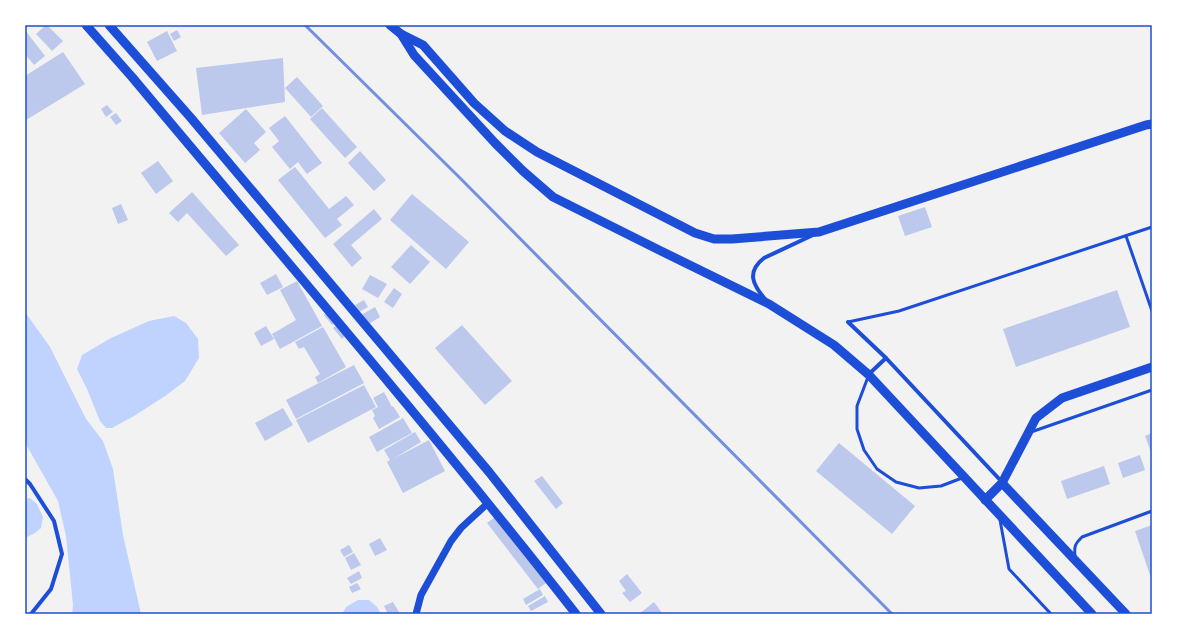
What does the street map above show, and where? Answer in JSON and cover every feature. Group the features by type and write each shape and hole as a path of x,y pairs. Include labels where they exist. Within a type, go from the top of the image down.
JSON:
{"highway":[{"path":"86,25 132,77 488,503 576,614"},
{"path":"109,25 212,142 488,472 601,614"},
{"path":"390,25 401,34 423,45 474,103 505,131 537,152 695,233 714,239 820,232 1152,124"},
{"path":"401,34 414,55 495,143 523,171 553,197 769,304 834,345 869,375 1092,614"},
{"path":"985,500 1002,483 1036,418 1062,398 1152,367"},
{"path":"1002,483 1126,614"}],"street":[{"path":"769,304 753,281 753,274 759,262 764,258 820,232"},
{"path":"848,322 886,358 1002,483"},
{"path":"869,375 886,358"},
{"path":"25,479 30,484 54,521 62,554 51,589 31,614"},
{"path":"416,614 421,595 451,541 461,528 488,503"}],"lane":[{"path":"848,322 899,311 1152,227"},
{"path":"1126,236 1152,311"},
{"path":"869,375 857,406 857,429 864,450 877,469 896,482 918,488 941,486 964,477"},
{"path":"1028,433 1152,390"},
{"path":"1075,560 1074,550 1076,543 1082,537 1152,511"},
{"path":"1000,516 1009,570 1051,614"}],"water":[{"path":"25,312 50,347 86,419 103,441 113,469 123,535 141,614 72,614 73,605 66,536 58,501 27,446 25,439"},
{"path":"174,316 186,323 198,339 199,358 185,381 134,416 112,428 106,428 100,421 77,369 82,355 111,338 149,321"},
{"path":"30,498 37,504 43,517 41,528 25,538 25,499"},
{"path":"358,600 369,600 377,607 381,614 342,614 346,607"}],"building":[{"path":"46,25 63,41 52,51 36,34"},
{"path":"25,30 45,56 34,65 25,54"},
{"path":"177,30 181,37 174,41 170,34"},
{"path":"167,31 177,51 157,61 147,42"},
{"path":"63,52 85,84 26,120 25,76"},
{"path":"283,58 285,102 202,115 196,68"},
{"path":"297,77 323,106 311,117 285,88"},
{"path":"107,105 113,112 106,117 101,109"},
{"path":"322,108 357,147 345,158 310,119"},
{"path":"246,109 266,132 254,143 260,150 245,163 219,133"},
{"path":"116,113 122,121 116,125 110,117"},
{"path":"285,116 322,163 307,174 298,162 290,169 272,147 279,141 269,128"},
{"path":"360,151 386,180 374,191 348,163"},
{"path":"158,161 173,181 156,194 141,173"},
{"path":"295,167 329,209 346,196 354,205 337,219 342,225 325,238 278,180"},
{"path":"192,192 239,245 226,256 187,213 178,222 169,213"},
{"path":"412,194 469,242 446,269 390,220"},
{"path":"121,204 128,220 118,224 112,208"},
{"path":"925,207 932,227 905,236 898,216"},
{"path":"374,209 382,219 351,245 362,258 352,267 333,244"},
{"path":"411,245 430,262 410,284 391,267"},
{"path":"276,274 283,287 267,295 260,283"},
{"path":"370,275 387,284 378,298 362,289"},
{"path":"297,281 322,326 280,349 272,334 296,320 280,290"},
{"path":"394,288 402,294 393,308 384,302"},
{"path":"1117,290 1130,327 1016,367 1003,329"},
{"path":"364,300 368,307 359,312 355,305"},
{"path":"375,307 380,317 367,325 361,315"},
{"path":"329,311 337,321 332,325 324,315"},
{"path":"339,323 345,336 342,339 333,328"},
{"path":"462,325 512,381 485,405 435,348"},
{"path":"266,326 274,339 261,346 254,333"},
{"path":"323,327 346,367 318,383 315,377 320,374 304,347 299,349 295,342"},
{"path":"354,365 364,383 296,419 286,400"},
{"path":"364,385 376,407 308,443 296,420"},
{"path":"384,392 392,407 393,406 400,417 379,429 373,418 375,416 372,410 378,407 373,398"},
{"path":"283,408 293,425 265,441 255,423"},
{"path":"403,418 412,433 377,452 369,437"},
{"path":"415,432 421,442 393,459 429,440 445,471 403,493 387,462 390,460 384,450"},
{"path":"1152,433 1152,455 1145,436"},
{"path":"839,443 915,506 892,534 816,471"},
{"path":"1140,455 1145,470 1123,478 1118,463"},
{"path":"1104,466 1110,484 1067,499 1061,481"},
{"path":"542,476 563,503 556,509 534,481"},
{"path":"495,517 546,583 538,589 487,523"},
{"path":"1152,525 1152,581 1135,531"},
{"path":"380,538 387,550 375,556 369,544"},
{"path":"349,545 353,552 344,557 340,550"},
{"path":"354,553 361,565 351,570 345,558"},
{"path":"359,571 362,578 351,584 347,578"},
{"path":"627,574 642,593 630,602 622,593 626,591 619,581"},
{"path":"357,583 361,589 352,593 349,587"},
{"path":"540,589 543,595 526,605 523,599"},
{"path":"545,596 548,602 531,611 528,606"},
{"path":"393,602 399,612 396,614 388,614 384,606"},
{"path":"654,602 663,614 639,614"}],"railway":[{"path":"305,25 459,177 892,614"}]}
